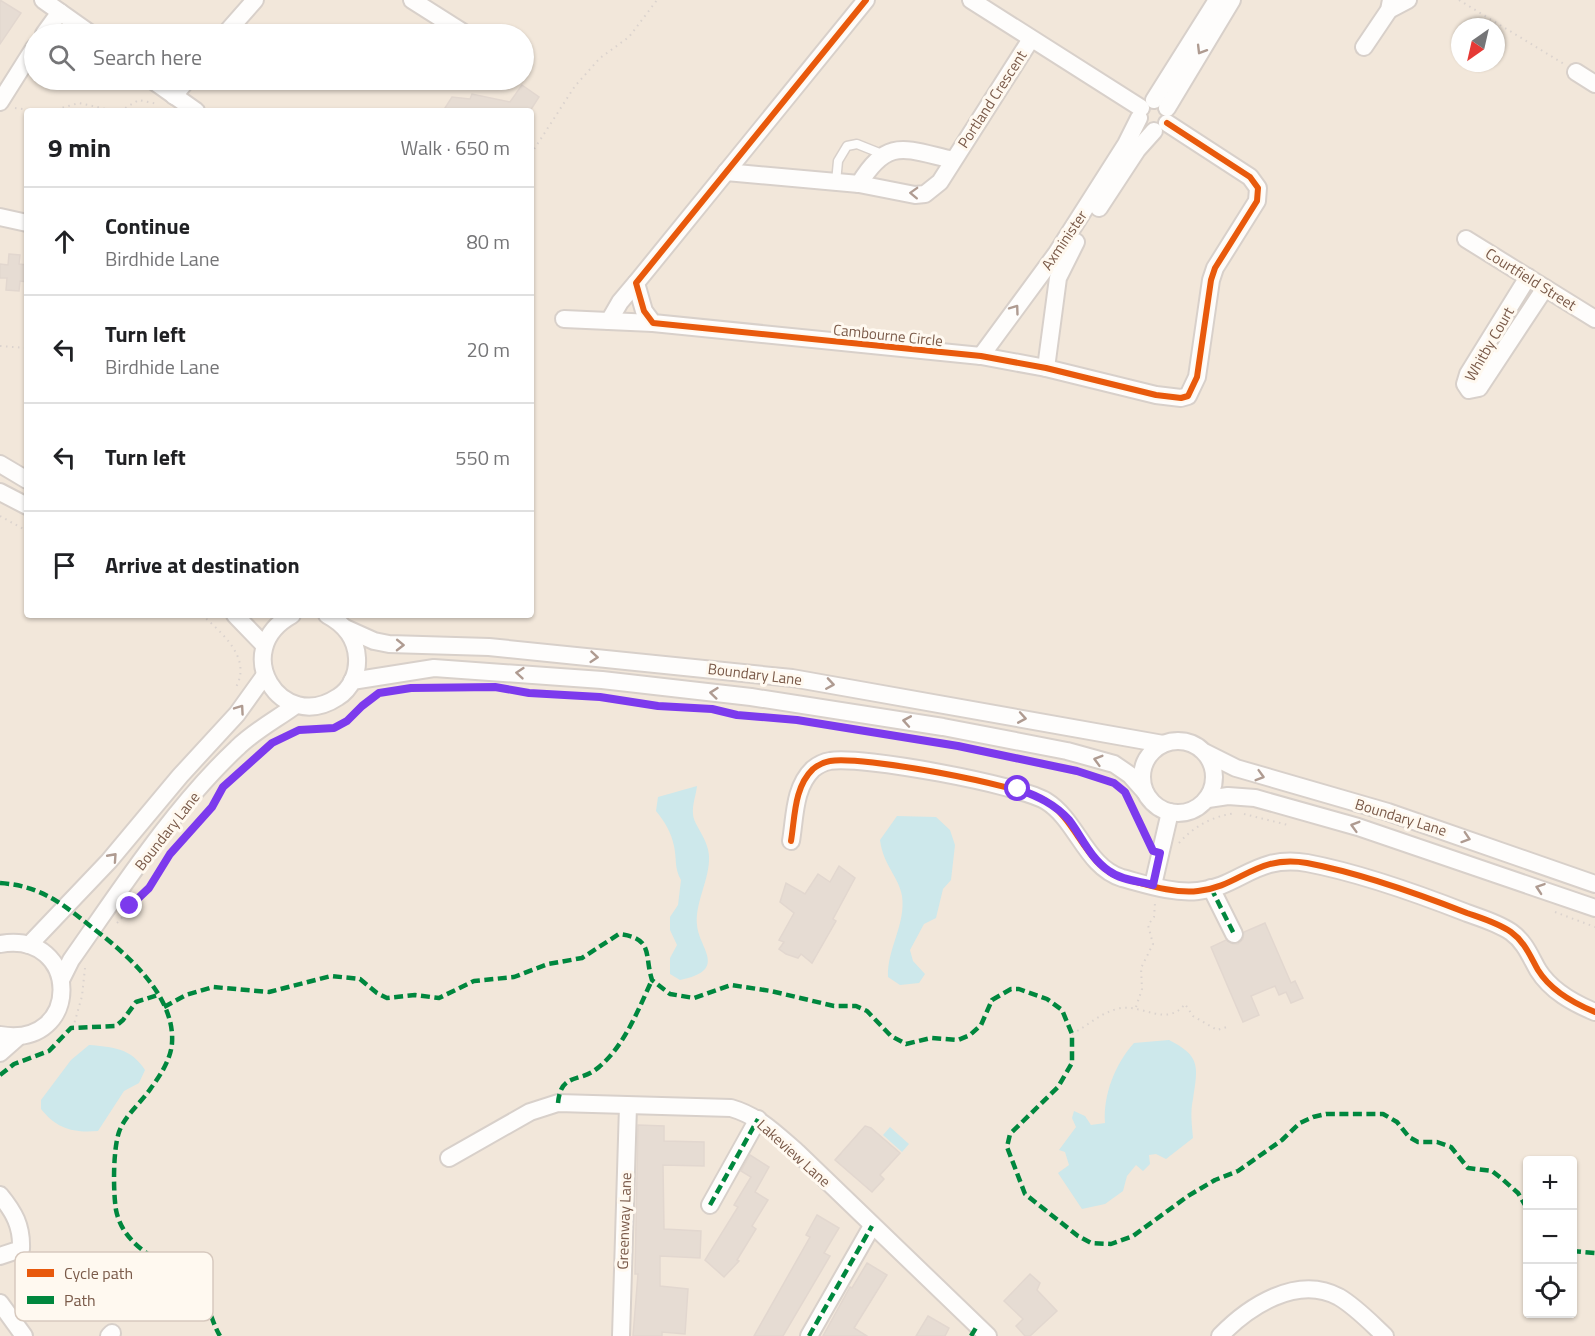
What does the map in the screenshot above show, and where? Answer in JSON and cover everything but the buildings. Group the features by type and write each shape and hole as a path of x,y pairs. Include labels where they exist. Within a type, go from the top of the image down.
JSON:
{"street":[{"path":"43,0 77,24"},
{"path":"234,24 255,0"},
{"path":"412,0 450,24"},
{"path":"609,321 620,302 866,0"},
{"name":"Cambourne Circle","path":"564,319 653,323 981,356 1046,368 1169,397 1188,396 1194,388 1211,280 1219,262 1257,201 1258,188 1250,177 970,0"},
{"name":"Axminister","path":"1046,368 1061,269 1137,150 1153,115 1216,0"},
{"name":"Axminister","path":"981,356 1056,254 1126,144 1153,115 1232,0"},
{"path":"1364,47 1390,5 1408,0"},
{"path":"51,24 60,12"},
{"name":"Portland Crescent","path":"726,172 859,184 915,195 925,194 940,182 952,160 1032,39"},
{"path":"4,105 14,76 24,62"},
{"path":"1576,72 1595,84"},
{"path":"160,90 168,100 188,108"},
{"path":"168,100 178,90"},
{"name":"Portland Crescent","path":"882,154 888,151 913,151 952,160"},
{"path":"859,184 882,154"},
{"path":"0,217 24,222"},
{"name":"Courtfield Street","path":"1466,239 1595,319"},
{"name":"Whitby Court","path":"1528,277 1468,374 1465,384 1469,390 1479,388 1545,288"},
{"path":"636,284 644,311 653,323"},
{"path":"0,464 24,478"},
{"path":"0,492 24,504"},
{"path":"238,618 264,645"},
{"path":"286,618 270,632 264,645 262,660 265,675 272,688 282,698 296,705 312,707 328,703 342,694 352,681 357,666 356,649 345,628 332,618"},
{"name":"Boundary Lane","path":"345,628 389,644 489,647 792,678 1163,744"},
{"name":"Boundary Lane","path":"352,681 434,669 579,678 762,698 943,727 1067,751 1114,764 1130,776 1145,792"},
{"name":"Boundary Lane","path":"29,945 109,861 180,776 237,714 265,675"},
{"name":"Boundary Lane","path":"61,980 82,945 108,923 158,839 219,766 238,747 296,705"},
{"path":"1186,742 1206,753 1212,763 1215,776 1208,799 1198,808 1187,813 1170,812 1152,803 1145,792 1142,770 1154,750 1163,744 1186,742"},
{"name":"Boundary Lane","path":"1206,753 1236,768 1388,812 1595,884"},
{"path":"791,841 800,788 814,768 830,761 866,762 965,778 1029,793 1059,810 1092,855 1108,871 1122,878 1195,892 1211,888 1266,864 1290,861 1325,867 1435,901 1509,930 1527,948 1547,981 1578,1005 1595,1012"},
{"name":"Boundary Lane","path":"1208,799 1228,796 1255,798 1368,830 1595,908"},
{"path":"1153,885 1170,812"},
{"path":"1211,888 1234,934"},
{"path":"0,944 13,942 29,945 44,952 55,964 61,980 62,996 52,1018 33,1034 17,1038 0,1035"},
{"path":"0,1053 17,1038"},
{"name":"Lakeview Lane","path":"449,1158 544,1106 558,1103 731,1108 758,1119 797,1152 978,1333"},
{"name":"Greenway Lane","path":"621,1336 628,1106"},
{"path":"710,1205 758,1119"},
{"path":"0,1196 18,1220 21,1249 0,1256"},
{"path":"809,1336 872,1226"},
{"path":"1220,1336 1235,1320 1258,1304 1283,1294 1315,1290 1339,1298 1385,1336"},
{"path":"0,1303 24,1336"}],"lane":[{"path":"836,182 838,161 847,146 857,144 882,154"}],"path":[{"path":"534,149 576,86 600,58 629,38 657,0"},
{"path":"1459,0 1576,72"},
{"path":"125,108 140,100 168,100"},
{"path":"62,108 79,103 102,108"},
{"path":"4,105 24,108"},
{"path":"0,346 24,348"},
{"path":"0,516 24,529"},
{"path":"205,618 235,648 241,666 240,680 235,690"},
{"path":"411,688 477,687"},
{"path":"506,689 529,693 600,697 658,706 701,708"},
{"path":"108,923 149,888 170,854 212,807 223,787 261,751 299,730 334,728 379,693 390,692"},
{"path":"712,709 737,715 785,719"},
{"path":"1014,758 1077,771 1119,788"},
{"path":"1125,792 1153,851 1160,853"},
{"path":"1136,1007 1142,989 1141,968 1153,944 1148,925 1155,910 1153,885"},
{"path":"74,1028 82,996 85,963"},
{"path":"1072,1034 1100,1014 1136,1007 1168,1016 1179,1011 1185,1004 1193,1016 1217,1030 1230,1026"}],"shaded area":[{"path":"0,0 1595,0 1595,1336 0,1336"}],"water":[{"path":"697,786 693,814 705,840 709,861 698,909 697,925 708,958 704,971 680,980 670,974 670,958 677,945 670,930 670,917 678,905 681,880 677,872 671,836 656,811 658,797"},
{"path":"897,816 936,817 950,830 955,845 951,880 943,889 936,918 924,924 910,950 913,961 925,974 919,983 900,985 888,977 888,966 903,907 902,896 898,883 884,857 880,840"},
{"path":"1169,1040 1187,1051 1195,1064 1196,1079 1191,1114 1193,1138 1166,1159 1156,1154 1149,1155 1150,1164 1143,1171 1136,1165 1127,1176 1123,1191 1105,1204 1082,1209 1058,1173 1069,1165 1065,1152 1059,1150 1076,1127 1072,1118 1074,1111 1085,1116 1091,1125 1105,1123 1108,1091 1127,1051 1134,1043"},
{"path":"89,1045 121,1050 134,1057 145,1070 139,1083 124,1091 98,1131 73,1130 59,1125 47,1116 41,1109 41,1100 71,1060"},
{"path":"890,1127 909,1144 902,1152 883,1135"}],"marked path":[{"path":"0,883 31,889 56,900 67,908 103,936 139,969 160,996 167,1011 171,1027 171,1049 158,1078 125,1120 119,1132 114,1171 116,1210 121,1225 129,1237 146,1252"},
{"path":"1211,888 1234,934"},
{"path":"164,1007 186,995 213,987 269,992 331,976 360,979 387,998 415,995 439,998 474,981 514,977 548,964 582,958 619,934 638,939 643,944 652,980 670,994 694,998 731,985 771,991 834,1006 856,1006 867,1011 891,1036 906,1044 931,1038 958,1040 970,1035 981,1025 992,1000 1011,989 1019,989 1047,999 1062,1010 1072,1034 1072,1063 1058,1087 1010,1134 1007,1147 1025,1194 1078,1236 1091,1243 1111,1244 1133,1236 1188,1196 1215,1180 1238,1171 1282,1140 1300,1123 1326,1114 1383,1114 1397,1122 1409,1137 1418,1142 1437,1142 1451,1147 1468,1168 1492,1171 1518,1193 1523,1202"},
{"path":"558,1103 560,1093 567,1082 599,1067 624,1038 652,980"},
{"path":"0,1075 14,1064 49,1051 71,1028 116,1026 136,1002 158,995"},
{"path":"710,1205 758,1119"},
{"path":"809,1336 872,1226"},
{"path":"1577,1251 1595,1253"},
{"path":"212,1321 220,1336"},
{"path":"971,1336 977,1326"}],"cycle path":[{"path":"866,0 636,283 644,311 653,323 981,356 1046,368 1156,395 1181,398 1188,396 1197,377 1211,280 1215,268 1257,201 1258,188 1250,177 1167,123"},
{"path":"791,841 796,803 802,784 813,769 826,762 847,760 873,762 974,780 1030,794 1046,801 1057,809 1099,864 1122,878 1140,883 1169,890 1198,891 1226,884 1261,867 1289,861 1347,872 1428,898 1511,932 1520,940 1549,984 1571,1000 1595,1012"}],"route":[{"path":"130,906 149,888 170,854 212,807 223,787 261,751 299,730 334,728 347,721 379,693 411,688 495,687 529,693 600,697 658,706 712,709 737,715 797,720 958,746 1077,771 1114,783 1125,792 1136,820 1143,828 1153,851 1160,853 1153,885 1122,878 1108,871 1092,855 1059,810 1045,800 1018,789"}]}
